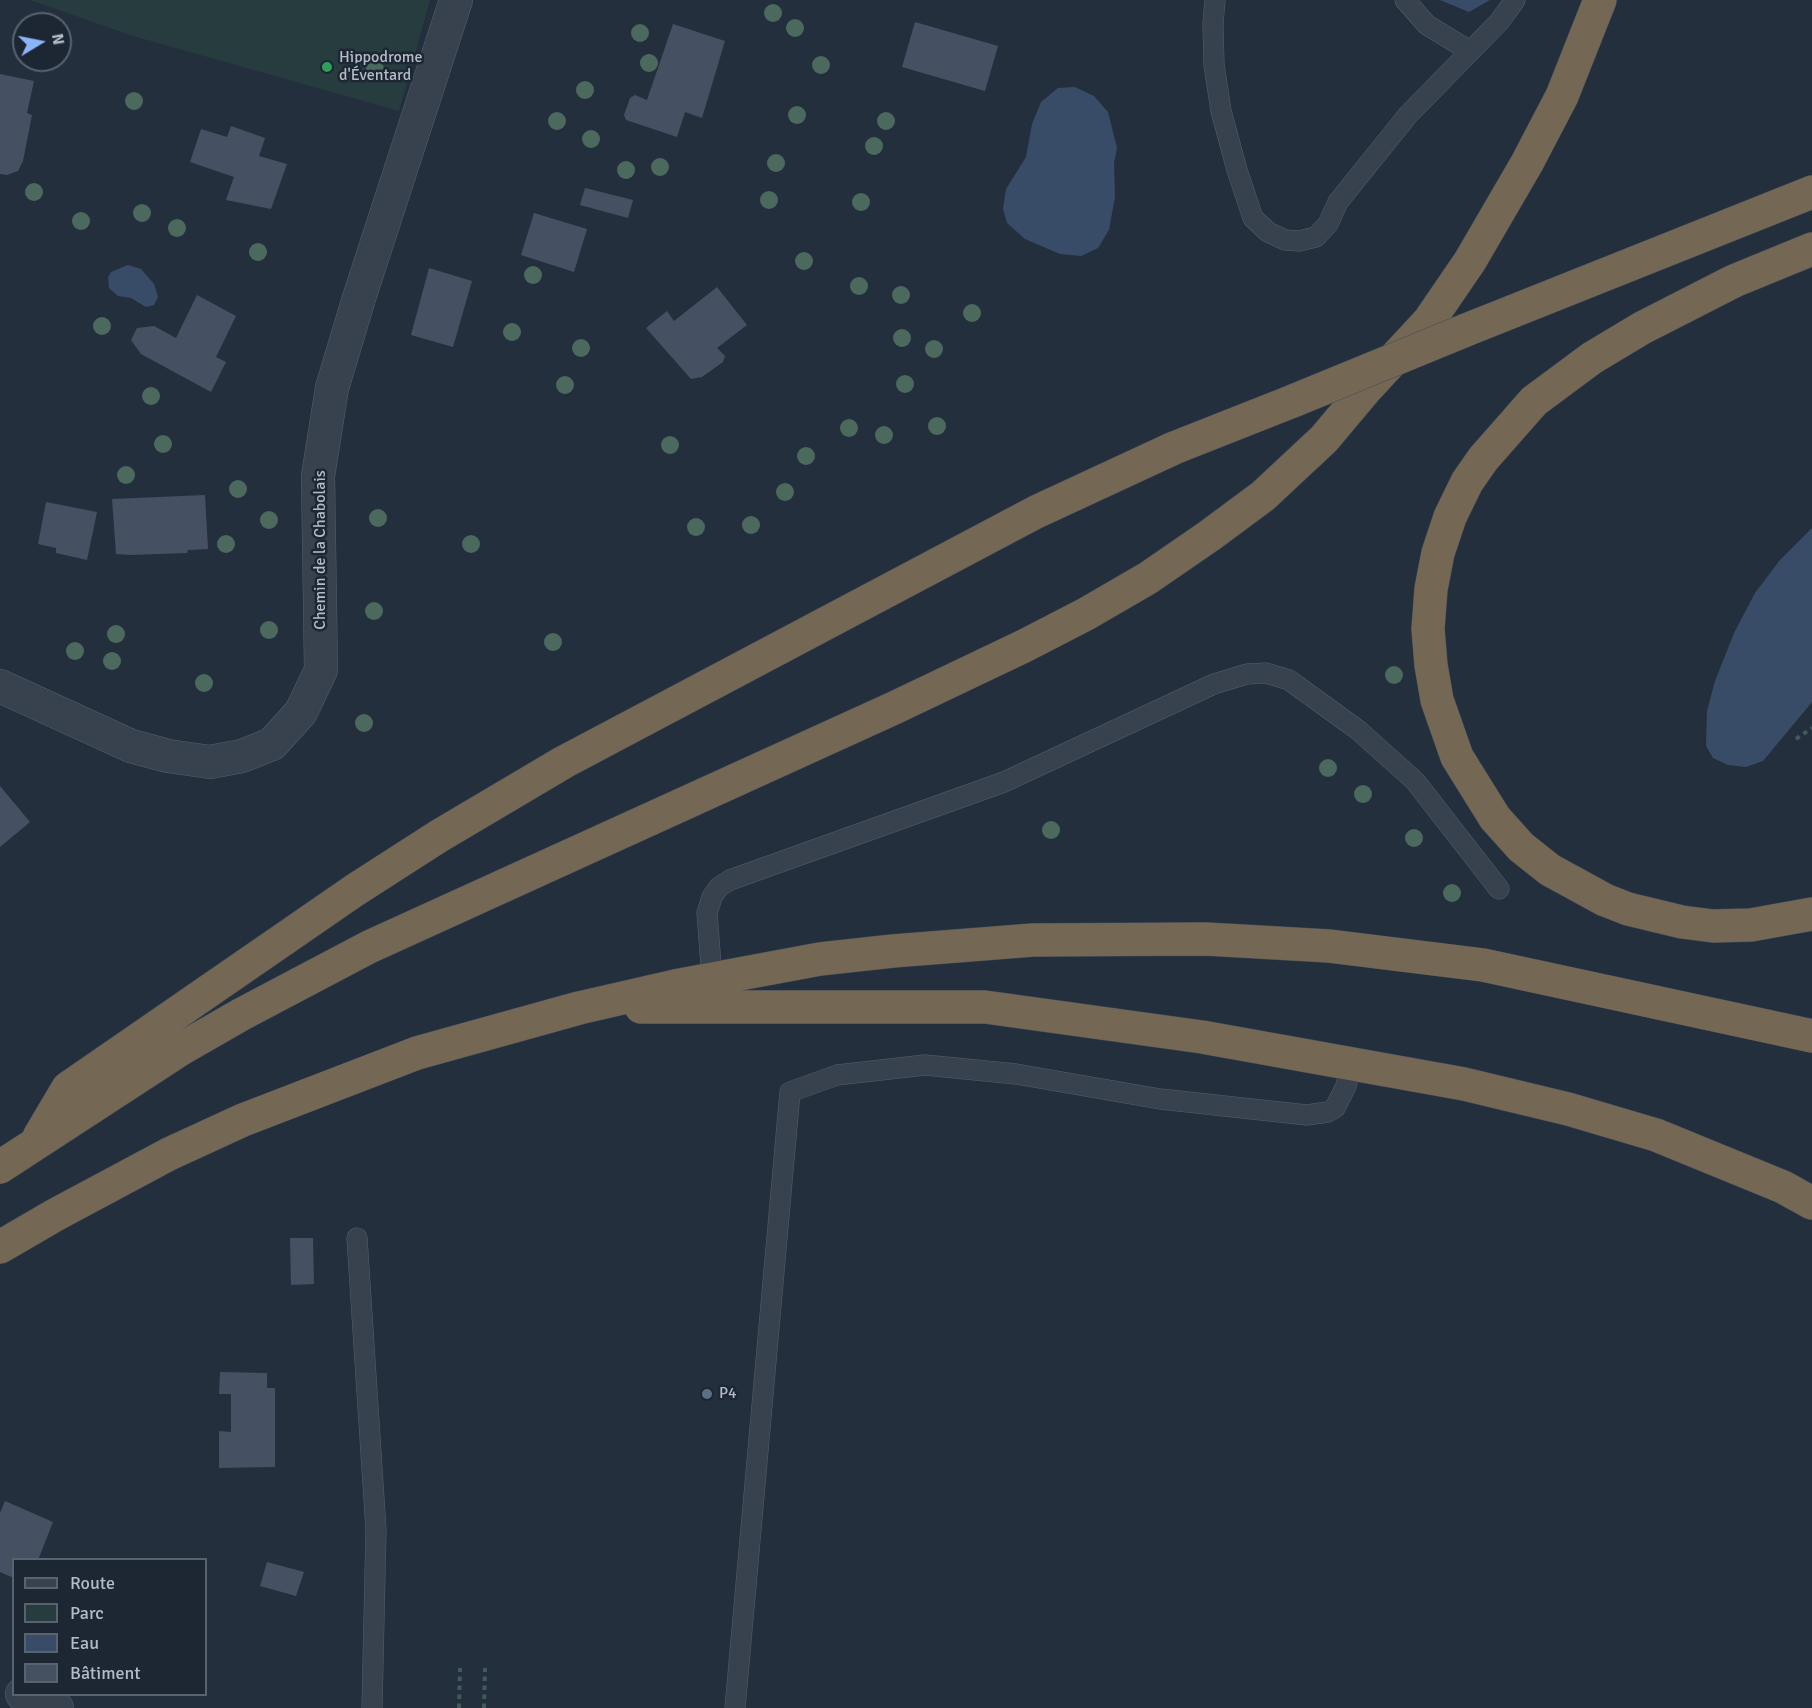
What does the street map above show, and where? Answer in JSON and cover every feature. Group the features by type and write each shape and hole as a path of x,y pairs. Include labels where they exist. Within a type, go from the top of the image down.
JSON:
{"highway":[{"path":"0,1167 181,1050 242,1014 369,947 894,708 1024,646 1148,578 1209,536 1263,496 1324,439 1366,389 1429,321 1470,261 1527,163 1562,96 1600,0"},
{"path":"35,1144 68,1088 355,890 477,813 564,762 1036,512 1174,448 1812,192"},
{"path":"1812,249 1734,281 1642,328 1592,358 1555,384 1526,409 1483,459 1467,482 1449,517 1438,553 1431,589 1428,629 1437,700 1457,757 1495,818 1521,847 1550,870 1605,900 1628,909 1682,922 1713,926 1751,925 1812,914"},
{"path":"0,1247 169,1154 243,1120 417,1053 579,1008 712,978 820,959 1033,940 1206,939 1329,946 1483,965 1812,1036"},
{"path":"579,1008 985,1007 1202,1036 1464,1084 1568,1109 1656,1135 1784,1187 1812,1203"}],"street":[{"name":"Chemin de la Chabolais","path":"0,686 131,746 168,756 210,762 242,756 272,744 301,712 321,670 318,476 332,388 456,0"},
{"path":"25,1696 57,1708"}],"lane":[{"path":"1215,0 1214,64 1221,111 1253,218 1268,232 1285,240 1299,241 1316,237 1328,224 1338,202 1408,115 1498,22 1515,0"},
{"path":"1405,0 1427,25 1470,51"},
{"path":"712,978 707,913 712,897 719,887 730,880 1004,782 1214,684 1247,674 1266,673 1289,680 1358,730 1415,781 1499,890"},
{"path":"735,1708 790,1092 837,1075 925,1065 1016,1074 1160,1099 1313,1114 1328,1112 1335,1108 1346,1086 1351,1064"},
{"path":"357,1238 376,1530 372,1708"}],"path":[{"path":"1796,739 1812,728"},
{"path":"459,1708 460,1668"},
{"path":"484,1708 485,1668"}],"green space":[{"name":"Hippodrome d'Éventard","path":"30,0 430,0 399,111 133,36 72,15 72,12 64,12"}],"water":[{"path":"1440,0 1490,0 1469,12"},
{"path":"1075,87 1094,96 1108,112 1117,148 1114,163 1115,197 1109,230 1098,248 1081,256 1060,254 1025,239 1007,223 1003,209 1006,189 1026,157 1032,124 1041,102 1058,88"},
{"path":"128,265 141,269 154,284 158,297 154,305 146,307 131,298 118,296 109,288 108,277 111,272"},
{"path":"1812,528 1812,702 1763,761 1746,767 1728,765 1713,758 1706,746 1707,711 1715,681 1734,633 1755,593 1780,560"}],"building":[{"path":"915,22 998,46 985,91 902,67"},
{"path":"673,24 725,41 702,118 685,112 677,137 626,120 624,115 630,98 635,95 647,100"},
{"path":"0,74 34,81 27,113 32,115 23,161 18,171 7,175 0,174"},
{"path":"231,126 265,138 259,156 287,164 271,209 226,200 234,177 190,162 201,129 227,137"},
{"path":"585,188 633,200 628,218 580,205"},
{"path":"534,213 587,229 574,272 521,255"},
{"path":"429,268 472,281 453,347 411,335"},
{"path":"717,287 747,325 717,348 725,356 723,362 702,377 691,379 646,328 667,311 674,321"},
{"path":"197,295 236,316 216,357 226,362 211,392 141,354 131,340 137,328 154,326 176,338"},
{"path":"205,495 208,549 188,550 187,553 116,554 112,499"},
{"path":"46,502 97,512 87,560 56,553 56,548 38,544"},
{"path":"0,786 30,822 0,847"},
{"path":"290,1238 313,1238 314,1284 291,1285"},
{"path":"220,1372 267,1373 267,1388 275,1388 275,1467 219,1468 219,1431 231,1432 231,1394 219,1394"},
{"path":"5,1501 53,1522 39,1558 12,1558 12,1577 0,1572 0,1513"},
{"path":"267,1562 304,1572 296,1596 260,1586"}],"place":[{"name":"Hippodrome d'Éventard","path":"327,67"},
{"name":"P4","path":"707,1394"}]}
